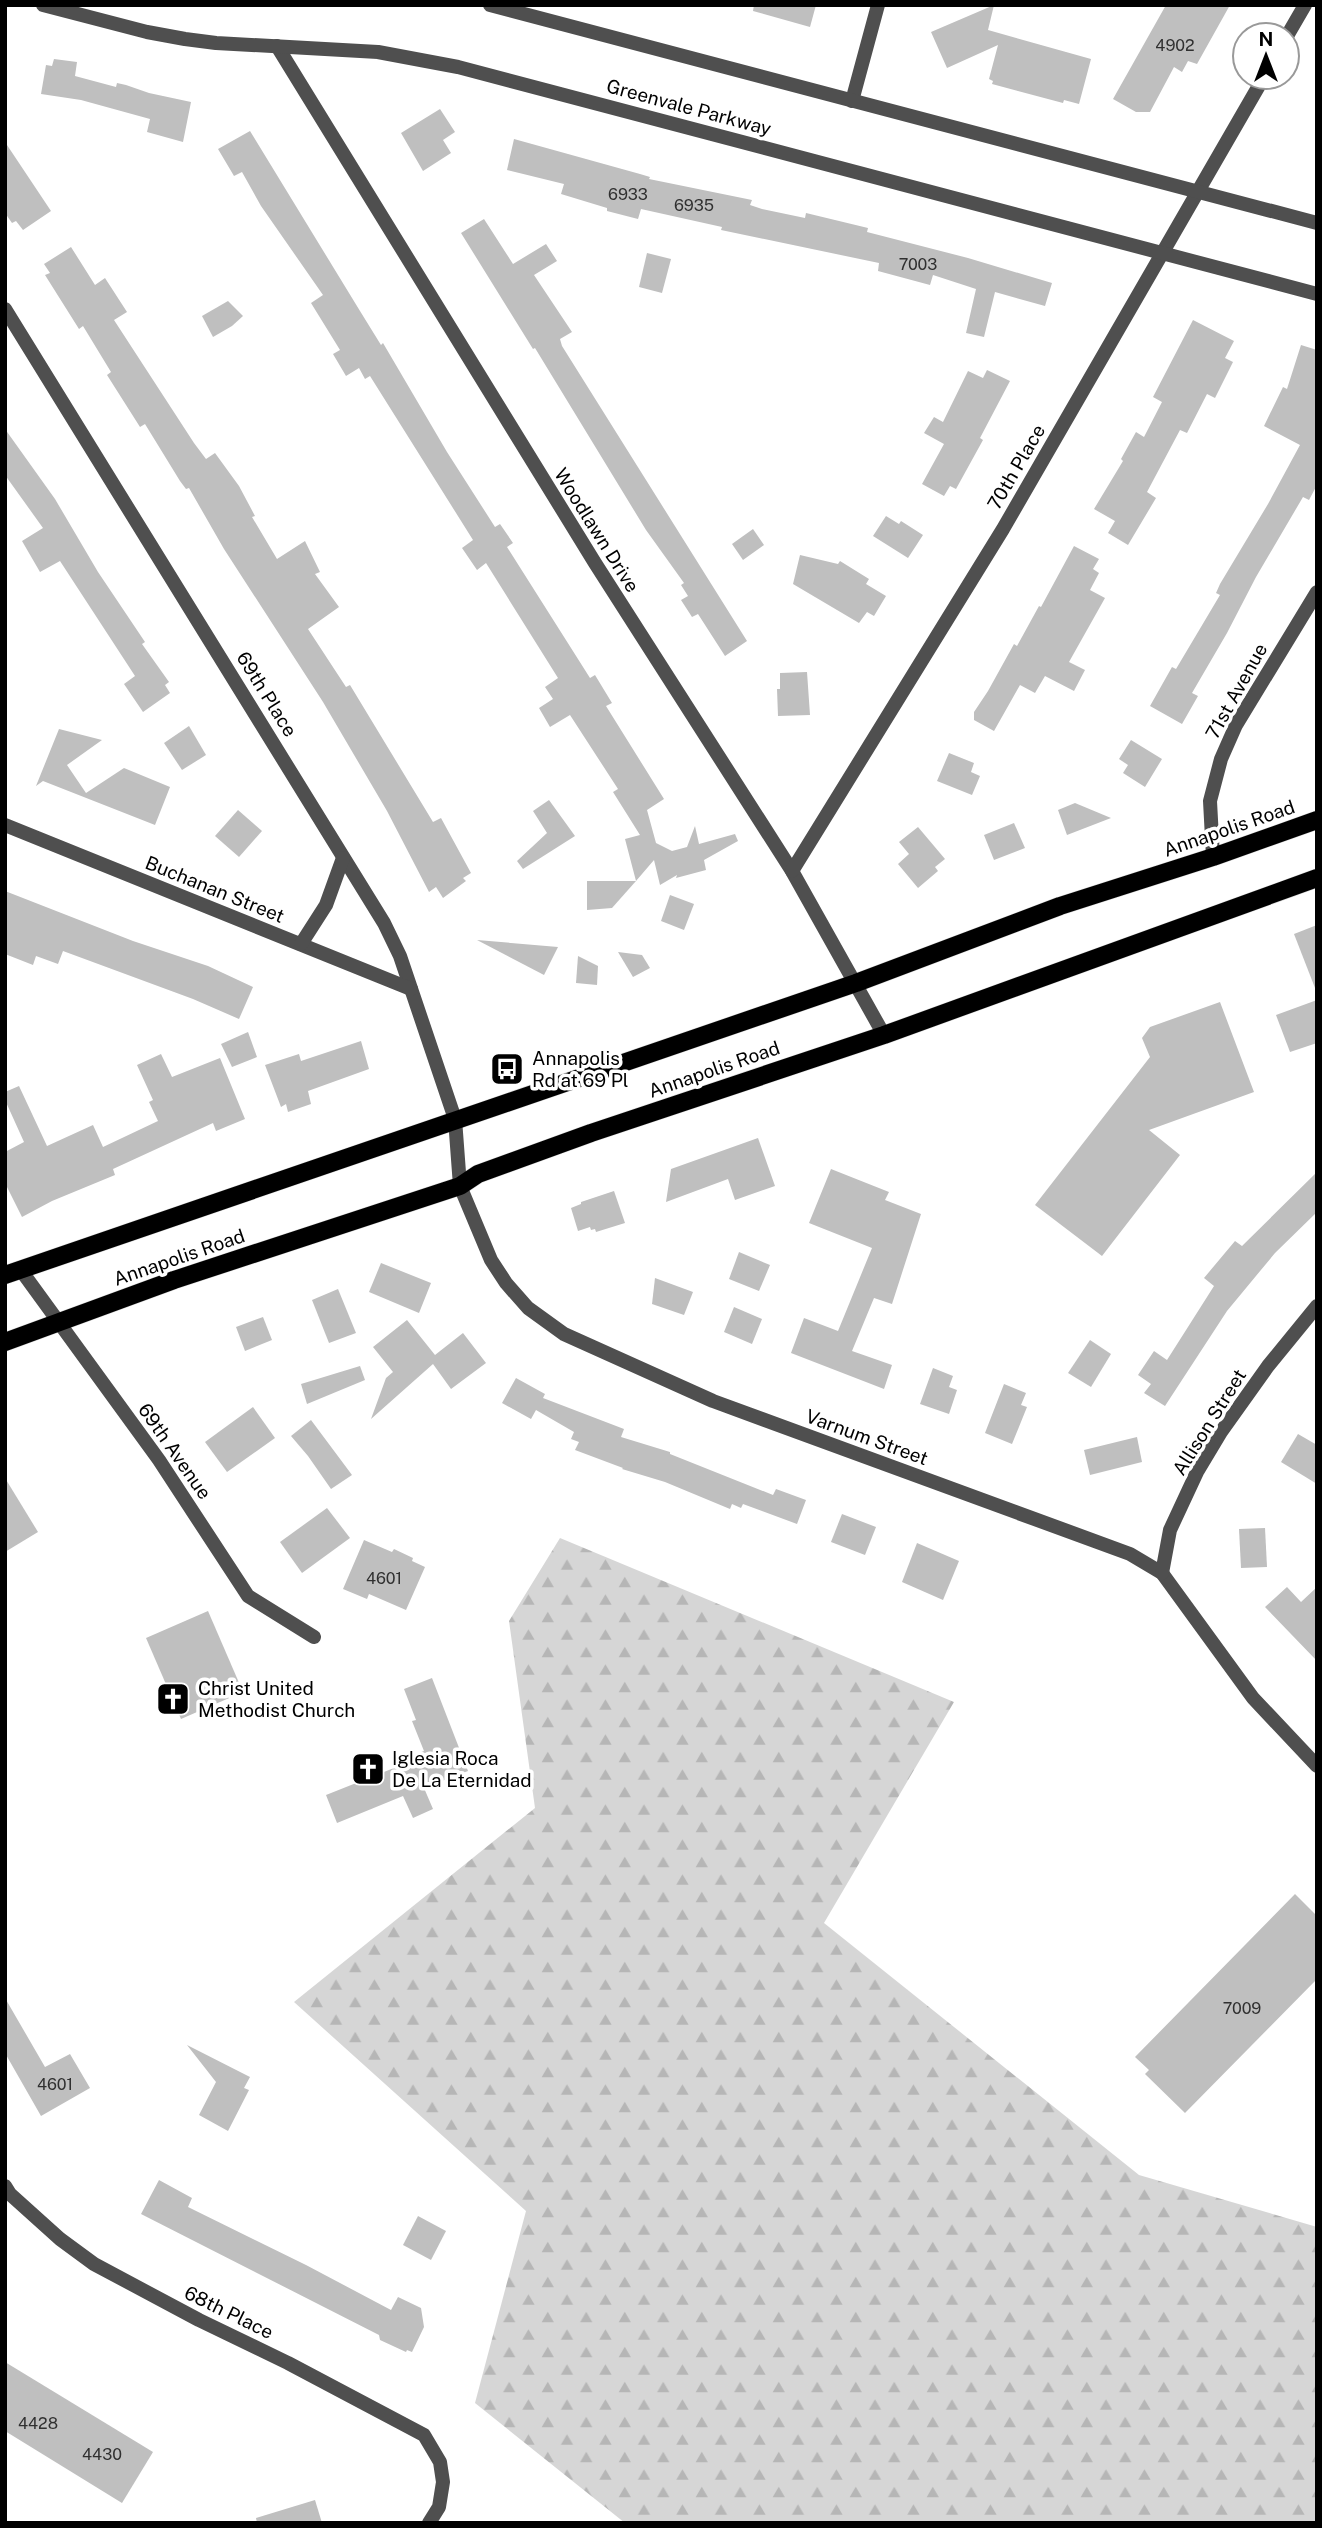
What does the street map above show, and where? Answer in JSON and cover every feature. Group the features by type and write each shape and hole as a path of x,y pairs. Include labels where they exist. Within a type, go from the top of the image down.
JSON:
{"main road":[{"name":"Annapolis Road","path":"13,1272 856,983 1060,906 1317,820"},
{"name":"Annapolis Road","path":"5,1342 195,1272 460,1186 478,1174 580,1137 884,1035 1317,878"}],"street":[{"name":"Greenvale Parkway","path":"43,5 147,32 186,39 378,52 458,67 1317,294"},
{"path":"491,5 1317,223"},
{"path":"852,100 878,5"},
{"path":"1296,21 1305,5"},
{"name":"Woodlawn Drive","path":"277,46 595,563 792,871 884,1035"},
{"name":"70th Place","path":"792,871 1003,529 1256,91"},
{"name":"69th Place","path":"5,309 384,922 400,956 455,1119"},
{"name":"71st Avenue","path":"1213,857 1209,828 1210,801 1222,759 1236,724 1317,592"},
{"name":"Buchanan Street","path":"5,825 411,989"},
{"path":"301,944 327,905 343,858"},
{"name":"Varnum Street","path":"455,1119 460,1186 491,1260 506,1283 528,1308 564,1334 713,1401 1119,1550 1162,1573 1254,1698 1317,1766"},
{"name":"69th Avenue","path":"13,1272 57,1321 159,1460 248,1596 314,1637"},
{"name":"Allison Street","path":"1162,1573 1170,1530 1197,1472 1221,1432 1268,1366 1317,1306"},
{"name":"68th Place","path":"5,2186 10,2194 60,2239 94,2264 199,2320 288,2362 424,2435 440,2462 442,2492 439,2507 429,2523"}],"green space":[{"path":"560,1538 954,1702 824,1923 1139,2175 1317,2227 1317,2523 625,2523 475,2403 526,2211 294,2002 535,1808 509,1621"}],"building":[{"path":"754,5 816,5 810,27 753,11"},
{"path":"994,5 988,30 1091,59 1079,104 1064,100 1063,103 992,84 993,81 989,79 998,45 947,68 931,32"},
{"path":"1166,5 1230,5 1197,64 1188,61 1182,72 1174,67 1150,112 1136,112 1113,99"},
{"path":"54,59 77,62 75,76 116,87 117,83 126,85 191,102 183,142 147,132 150,119 81,100 41,94 46,65 52,66"},
{"path":"440,109 455,132 443,140 451,153 423,171 401,133"},
{"path":"250,131 381,345 383,343 447,452 495,527 500,524 513,543 507,547 590,678 595,675 612,703 606,706 664,799 647,810 656,843 672,851 687,847 695,826 699,844 735,834 738,841 704,860 706,870 676,878 677,875 660,885 654,860 636,881 625,839 640,835 613,792 618,789 570,715 550,727 539,708 553,699 545,687 558,678 486,563 477,570 462,548 473,540 370,376 365,379 359,368 346,376 333,354 340,350 311,303 323,295 261,206 242,172 234,176 218,149"},
{"path":"514,139 640,174 650,177 649,179 752,200 750,205 762,209 805,218 806,213 868,228 867,232 1052,283 1045,306 995,292 984,337 966,333 976,289 933,275 930,285 878,271 879,263 721,230 722,227 641,209 638,219 607,211 607,208 561,194 564,184 507,170"},
{"path":"5,142 51,211 23,230 16,221 12,223 5,213"},
{"path":"484,219 513,264 546,244 557,261 534,275 572,332 560,339 562,346 747,641 725,656 698,614 692,617 681,600 688,596 681,585 684,583 646,530 461,233"},
{"path":"71,247 95,285 105,278 127,312 114,320 206,459 215,453 239,486 255,516 252,517 277,559 305,541 320,572 315,574 339,607 308,629 346,687 350,685 433,822 441,818 471,873 463,878 466,881 443,898 436,887 429,892 387,811 323,702 224,549 189,488 186,489 180,481 145,424 140,427 107,375 111,372 83,326 79,329 45,275 50,273 44,264"},
{"path":"647,253 671,259 662,293 639,287"},
{"path":"228,301 243,316 213,337 202,316"},
{"path":"1193,320 1234,341 1225,358 1233,362 1215,398 1207,394 1187,433 1180,430 1147,492 1156,498 1128,545 1108,533 1115,521 1094,509 1123,461 1121,459 1136,432 1144,437 1162,402 1153,397"},
{"path":"1301,345 1317,350 1317,485 1309,500 1303,497 1256,577 1192,693 1198,696 1182,724 1150,706 1172,667 1176,669 1220,595 1216,593 1220,584 1300,445 1264,426 1283,387 1287,389"},
{"path":"987,370 1010,381 980,438 983,440 956,489 950,486 944,496 922,484 944,444 924,433 934,417 943,422 968,371 983,378"},
{"path":"5,429 55,499 98,572 145,642 142,644 169,682 165,685 170,693 143,712 124,684 135,676 60,561 40,572 22,541 43,528 5,475"},
{"path":"886,516 899,524 901,521 923,535 908,558 873,536"},
{"path":"753,529 764,545 743,560 732,544"},
{"path":"1074,546 1099,559 1093,569 1099,573 1090,590 1105,598 1069,662 1085,670 1074,691 1045,676 1035,693 1020,685 994,731 974,720 974,712 1014,644 1017,646 1039,606 1041,607"},
{"path":"800,555 838,564 840,561 869,579 866,584 886,596 874,616 867,612 859,623 793,584"},
{"path":"807,672 810,715 778,716 777,689 780,689 780,673"},
{"path":"189,726 206,755 182,770 164,743"},
{"path":"59,729 102,740 67,765 86,793 124,768 170,787 155,825 43,781 36,786"},
{"path":"1131,740 1162,759 1145,787 1123,773 1128,765 1119,759"},
{"path":"949,753 974,763 971,772 980,776 972,795 937,781"},
{"path":"549,800 575,836 523,869 517,861 547,833 533,811"},
{"path":"1075,803 1111,818 1067,835 1058,810"},
{"path":"238,810 262,831 239,857 215,836"},
{"path":"1014,823 1025,848 994,860 984,835"},
{"path":"918,827 945,859 935,867 938,871 918,888 898,864 909,854 899,842"},
{"path":"587,881 636,881 612,908 587,910"},
{"path":"5,891 133,941 208,966 253,987 239,1019 63,951 58,964 36,956 33,965 5,954"},
{"path":"670,895 694,904 684,930 661,921"},
{"path":"1317,925 1317,988 1315,988 1294,934"},
{"path":"477,940 558,947 544,975"},
{"path":"618,952 642,955 650,968 633,977"},
{"path":"578,956 598,966 597,985 576,983"},
{"path":"1317,1000 1317,1043 1290,1052 1276,1015"},
{"path":"1220,1002 1254,1092 1149,1130 1180,1155 1102,1256 1035,1205 1150,1057 1142,1038 1150,1027"},
{"path":"248,1032 257,1057 232,1067 221,1044"},
{"path":"361,1041 369,1069 308,1091 311,1104 288,1112 286,1104 281,1107 265,1065 299,1054 301,1061"},
{"path":"161,1054 172,1077 220,1058 245,1119 216,1131 213,1123 113,1169 115,1175 52,1201 22,1217 5,1183 5,1152 24,1142 5,1100 5,1092 19,1086 47,1146 93,1125 103,1147 158,1121 149,1102 153,1100 137,1065"},
{"path":"758,1138 775,1186 735,1200 728,1179 666,1202 671,1169"},
{"path":"831,1169 889,1192 885,1200 921,1214 892,1304 874,1298 852,1351 892,1365 884,1389 791,1353 804,1318 838,1331 872,1248 809,1223"},
{"path":"1317,1172 1317,1212 1275,1253 1227,1311 1165,1406 1144,1393 1151,1384 1138,1375 1154,1351 1167,1360 1214,1286 1204,1278 1235,1241 1242,1246"},
{"path":"614,1191 625,1223 596,1232 590,1227 578,1231 571,1208"},
{"path":"739,1252 770,1265 759,1291 729,1279"},
{"path":"381,1263 431,1283 419,1313 369,1292"},
{"path":"655,1278 693,1292 684,1315 652,1304"},
{"path":"338,1289 356,1333 329,1343 312,1300"},
{"path":"734,1307 762,1319 752,1344 724,1332"},
{"path":"263,1317 272,1340 245,1351 236,1327"},
{"path":"407,1320 435,1355 463,1333 486,1363 451,1389 433,1364 371,1419 386,1378 393,1372 373,1347"},
{"path":"1090,1340 1111,1354 1091,1387 1068,1373"},
{"path":"360,1366 365,1380 307,1404 301,1384"},
{"path":"933,1368 953,1376 949,1387 957,1390 949,1414 920,1404"},
{"path":"516,1378 545,1394 543,1398 624,1429 621,1437 670,1452 773,1495 776,1489 806,1500 797,1524 743,1504 741,1508 732,1504 730,1509 665,1482 622,1469 575,1450 579,1442 571,1439 574,1432 536,1410 531,1419 502,1403"},
{"path":"1004,1384 1026,1393 1021,1405 1027,1407 1012,1444 985,1433"},
{"path":"253,1407 275,1438 227,1472 205,1442"},
{"path":"311,1420 352,1475 331,1489 291,1436"},
{"path":"1298,1434 1317,1445 1317,1484 1281,1462"},
{"path":"1137,1437 1142,1462 1090,1475 1084,1450"},
{"path":"5,1478 38,1532 5,1552"},
{"path":"327,1508 350,1538 302,1573 280,1542"},
{"path":"842,1514 876,1527 865,1555 831,1542"},
{"path":"1265,1528 1267,1567 1241,1568 1239,1529"},
{"path":"364,1540 392,1552 394,1549 425,1567 406,1610 369,1594 367,1599 343,1589"},
{"path":"917,1543 959,1561 943,1600 902,1582"},
{"path":"1287,1587 1301,1602 1317,1587 1317,1661 1265,1607"},
{"path":"208,1611 243,1692 181,1719 146,1638"},
{"path":"432,1678 468,1771 424,1788 433,1809 413,1818 403,1796 337,1823 326,1795 404,1764 402,1759 424,1751 412,1721 416,1720 404,1689"},
{"path":"1295,1894 1317,1916 1317,1979 1185,2113 1145,2074 1149,2070 1135,2057"},
{"path":"5,1998 45,2067 70,2054 90,2088 41,2116 5,2053"},
{"path":"187,2045 250,2077 244,2088 249,2090 228,2131 199,2115 216,2082"},
{"path":"159,2180 192,2198 188,2207 391,2310 398,2297 421,2308 424,2327 412,2352 406,2352 380,2340 379,2335 141,2214"},
{"path":"418,2216 446,2231 431,2260 403,2245"},
{"path":"5,2362 153,2452 122,2503 5,2431"},
{"path":"315,2500 322,2523 257,2523 256,2518"}],"place":[{"name":"Annapolis Rd at 69 Pl","path":"507,1069"},
{"name":"Christ United Methodist Church","path":"173,1699"},
{"name":"Iglesia Roca De La Eternidad","path":"368,1769"}]}
